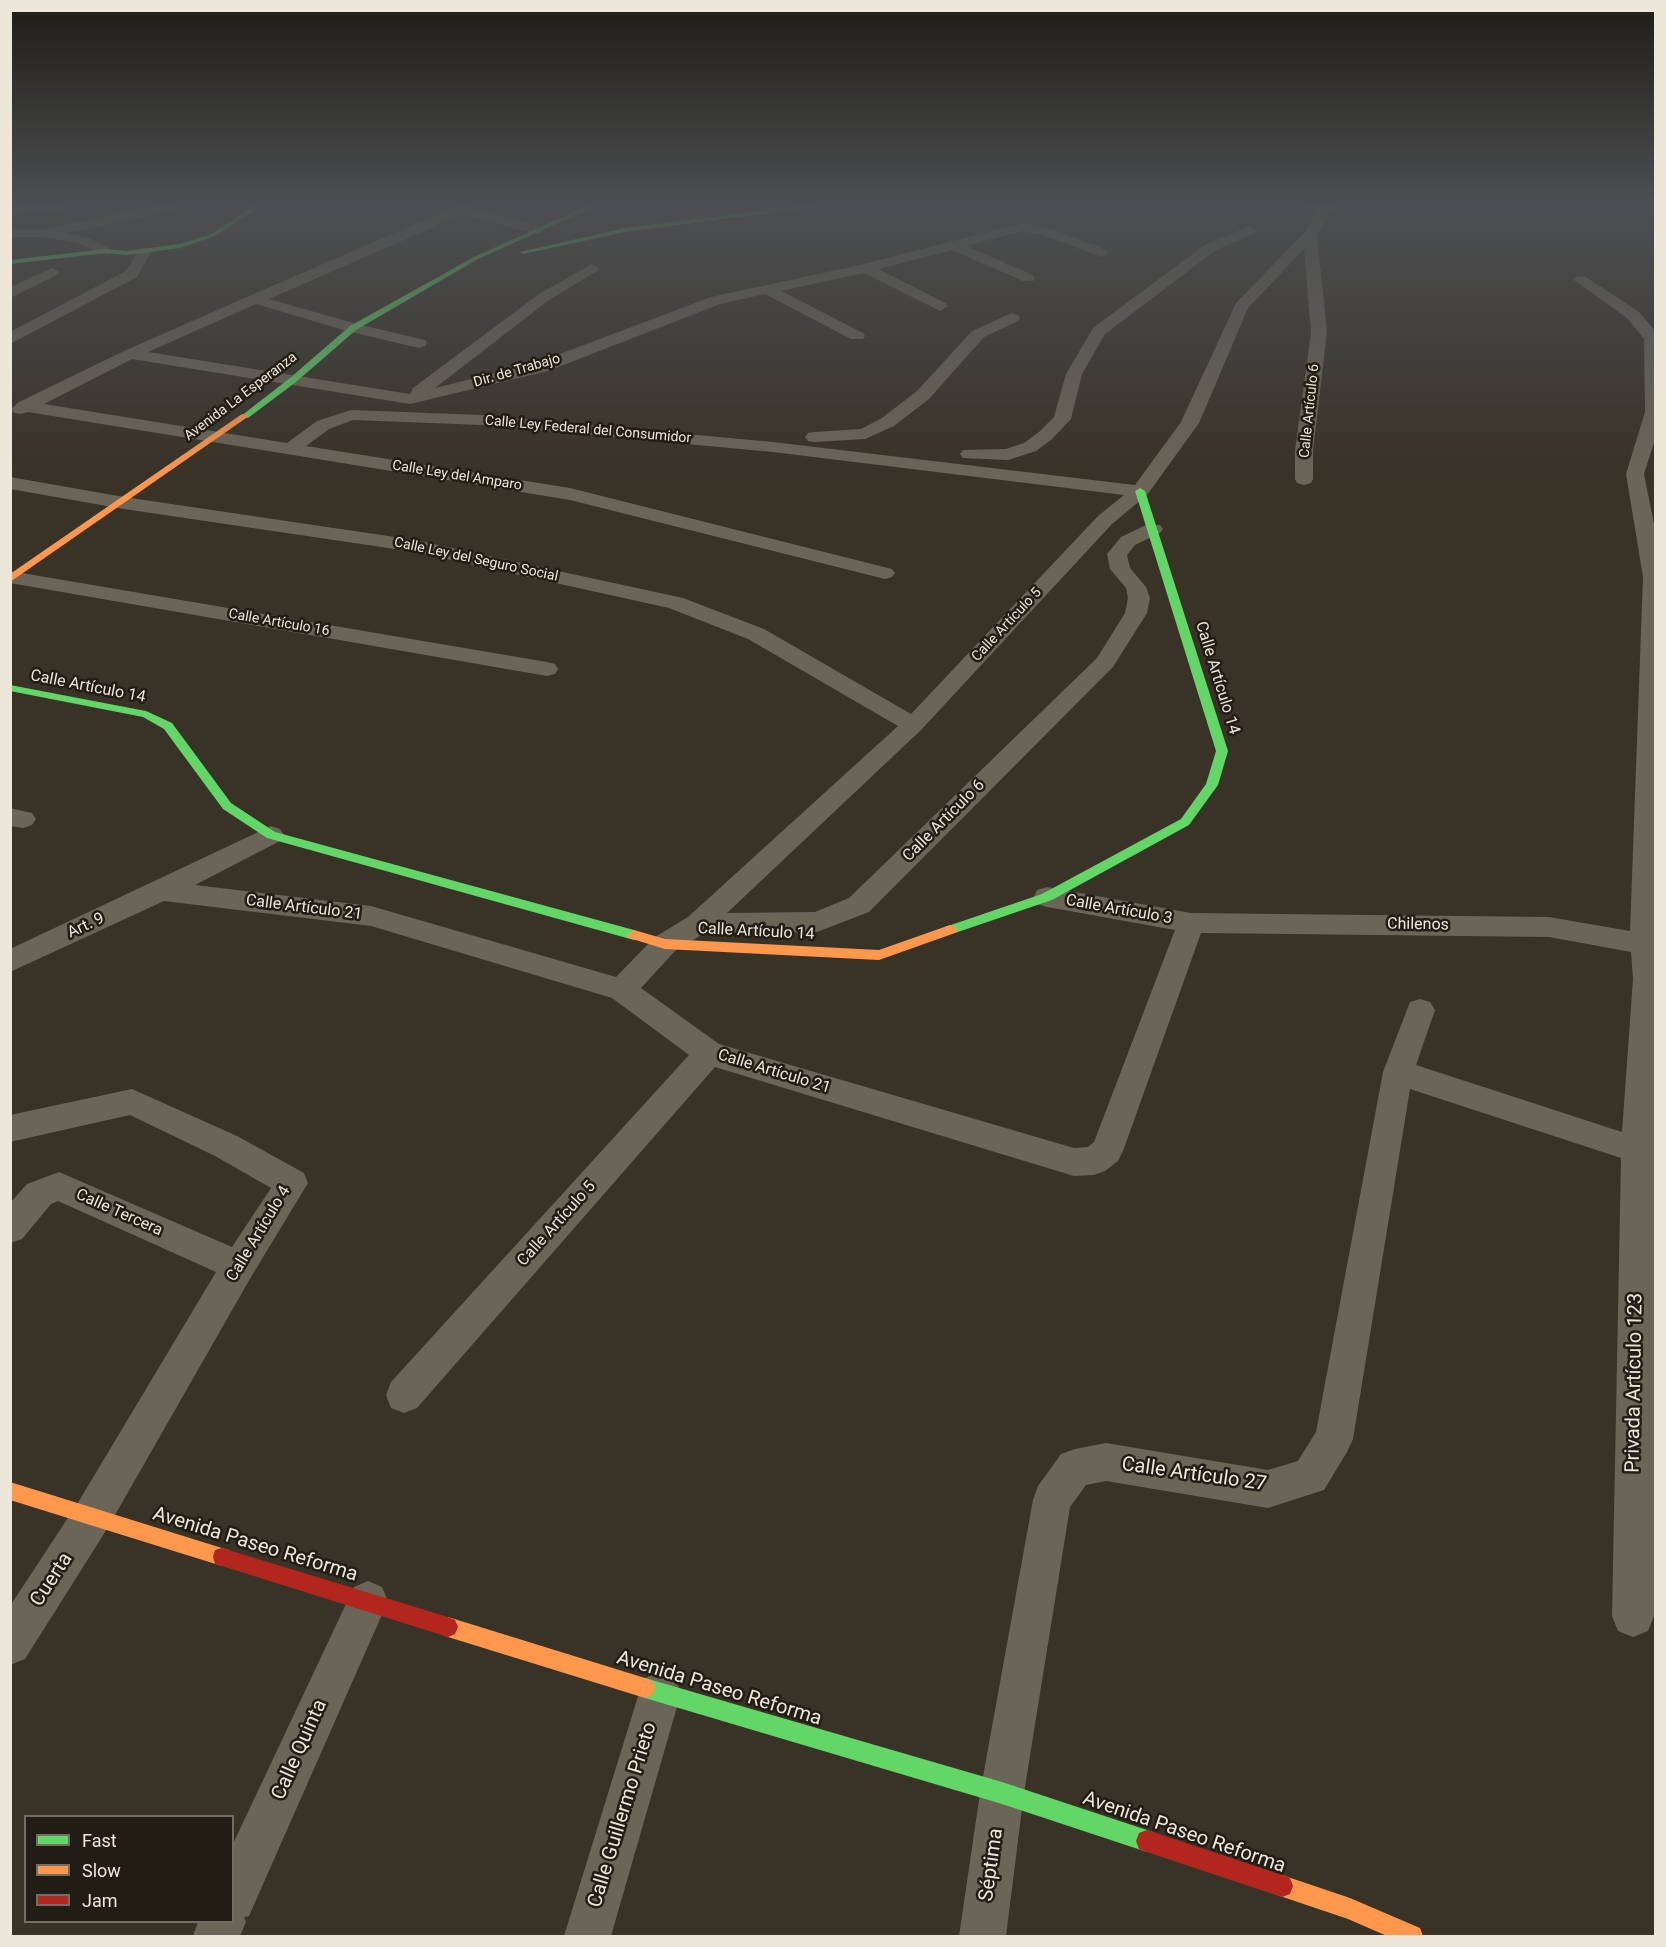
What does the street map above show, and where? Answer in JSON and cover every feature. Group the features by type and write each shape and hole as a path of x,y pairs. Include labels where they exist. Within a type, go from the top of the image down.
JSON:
{"street":[{"path":"10,339 87,297"},
{"path":"18,410 130,354 259,297"},
{"name":"Avenida La Esperanza","path":"11,578 216,438 293,380 353,328 408,297"},
{"path":"410,399 544,297"},
{"name":"Dir. de Trabajo","path":"130,354 410,399 542,367 729,297"},
{"path":"782,297 858,336"},
{"path":"922,297 940,306"},
{"name":"Calle Ley Federal del Consumidor","path":"897,461 915,453 1008,455 1030,447 1062,419 1074,374 1099,331 1145,297"},
{"name":"Calle Artículo 5","path":"622,990 665,944 698,924 913,725 1105,520 1140,491 1190,423 1241,306 1250,297"},
{"name":"Calle Artículo 6","path":"1304,479 1304,451 1319,332 1316,297"},
{"name":"Privada Artículo 123","path":"1606,297 1633,315 1652,338 1654,412 1635,474 1653,577 1644,944 1651,980 1633,1616"},
{"path":"254,299 353,328 419,343"},
{"path":"774,447 799,438 854,436 876,429 923,394 978,334 1012,318"},
{"name":"Calle Ley del Amparo","path":"18,410 216,438 570,494 885,573"},
{"name":"Calle Ley Federal del Consumidor","path":"289,450 323,425 351,415 482,420 774,447 1140,491"},
{"name":"Calle Ley del Seguro Social","path":"10,483 124,503 415,546 675,603 756,634 913,725"},
{"name":"Calle Artículo 14","path":"10,688 146,714 168,726 227,806 271,835 665,944 879,955 1047,897 1185,822 1212,785 1222,751 1140,491"},
{"name":"Calle Artículo 6","path":"698,924 817,922 859,905 1105,662 1136,613 1139,598 1136,587 1120,569 1117,554 1128,542 1153,529"},
{"name":"Calle Artículo 16","path":"11,578 547,669"},
{"path":"161,891 271,835"},
{"name":"Art. 9","path":"10,961 161,891"},
{"name":"Calle Artículo 21","path":"161,891 371,916 622,990 709,1053 1074,1162 1094,1161 1107,1151 1191,923"},
{"name":"Calle Artículo 3","path":"1047,897 1191,923"},
{"name":"Chilenos","path":"1191,923 1549,927 1644,944"},
{"name":"Calle Artículo 27","path":"1002,1793 1052,1500 1075,1468 1106,1462 1268,1489 1310,1476 1334,1439 1398,1072 1420,1010"},
{"name":"Calle Artículo 5","path":"404,1395 709,1053"},
{"path":"1398,1072 1646,1155"},
{"name":"Calle Artículo 4","path":"10,1129 132,1102 226,1146 292,1183 239,1266 93,1515"},
{"name":"Calle Tercera","path":"10,1228 39,1194 59,1186 239,1266"},
{"name":"Avenida Paseo Reforma","path":"10,1491 660,1693 1002,1793 1351,1923 1412,1936"},
{"name":"Cuerta","path":"10,1644 93,1515"},
{"name":"Calle Quinta","path":"234,1895 368,1601"},
{"name":"Calle Guillermo Prieto","path":"586,1936 660,1693"},
{"name":"Séptima","path":"982,1936 1002,1793"}],"traffic: fast":[{"path":"245,416 293,380 353,328 408,297"},
{"path":"950,930 1047,897 1185,822 1212,785 1222,751 1140,491"},
{"path":"10,688 146,714 168,726 227,806 271,835 634,935"},
{"path":"645,1688 1002,1793 1147,1841"}],"traffic: slow":[{"path":"10,579 245,416"},
{"path":"634,935 665,944 879,955 950,930"},
{"path":"10,1491 222,1557"},
{"path":"448,1627 645,1688"},
{"path":"1282,1886 1350,1909 1412,1936"}],"traffic: jam":[{"path":"222,1557 448,1627"},
{"path":"1147,1841 1282,1886"}]}
